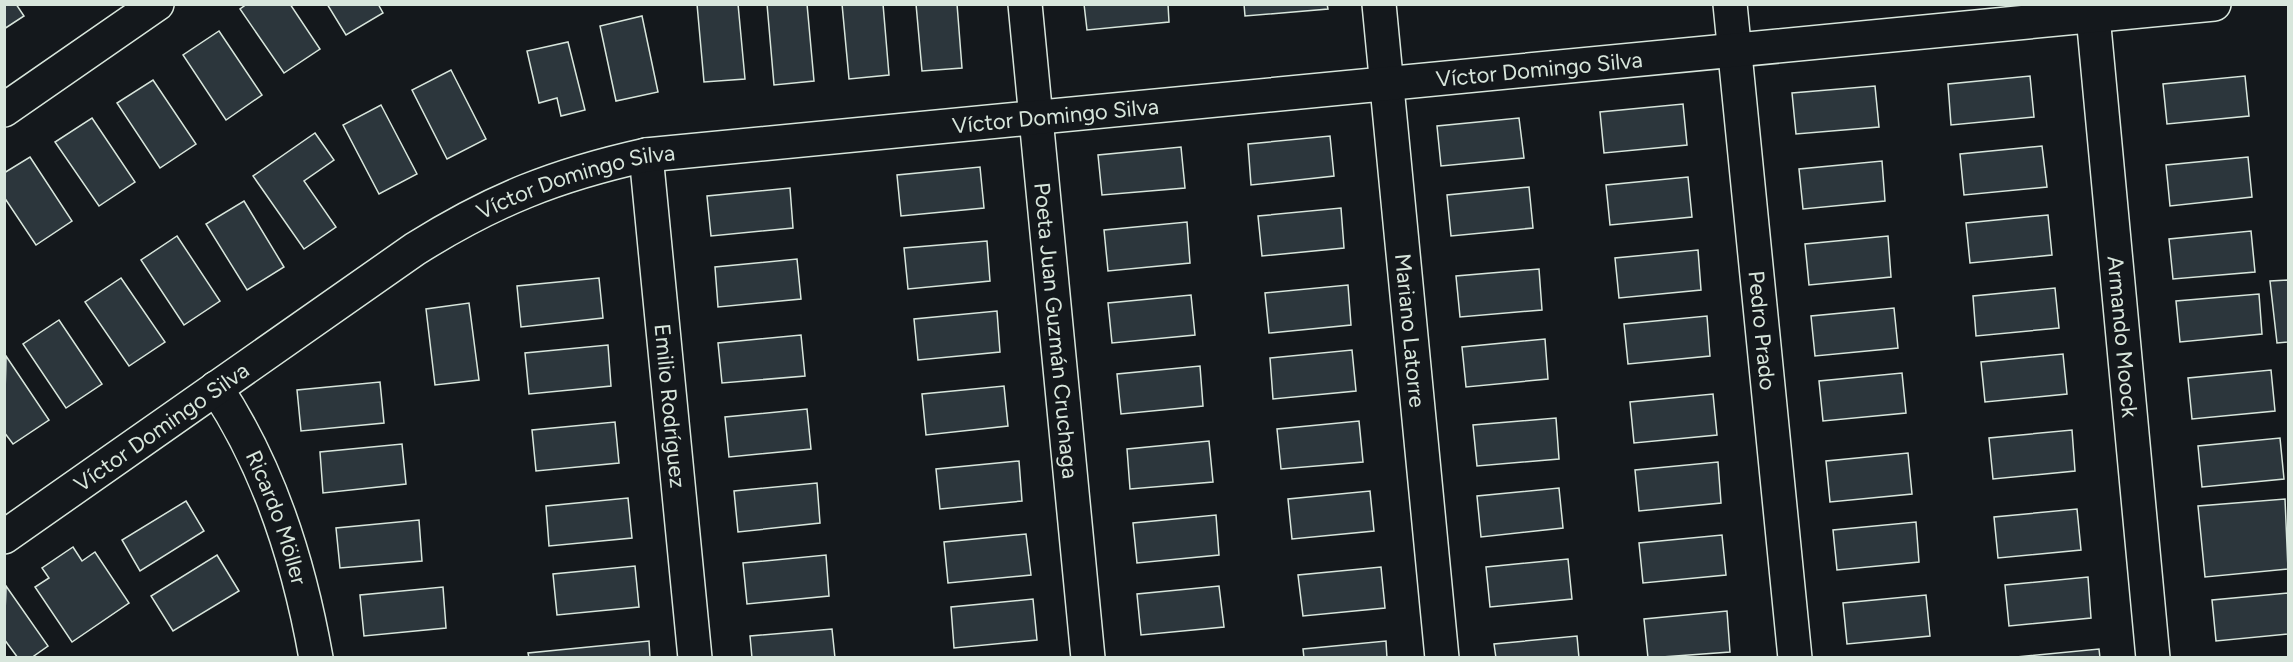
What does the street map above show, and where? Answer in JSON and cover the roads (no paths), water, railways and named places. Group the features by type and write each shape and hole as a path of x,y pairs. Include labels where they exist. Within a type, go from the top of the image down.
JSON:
{"street":[{"path":"4,110 157,4"},
{"name":"Poeta Juan Guzmán Cruchaga","path":"1025,4 1088,657"},
{"name":"Mariano Latorre","path":"1380,4 1442,657"},
{"name":"Pedro Prado","path":"1730,4 1795,657"},
{"name":"Víctor Domingo Silva","path":"4,537 415,249 497,202 541,184 593,167 646,155 2214,4"},
{"name":"Armando Moock","path":"2092,16 2153,657"},
{"name":"Emilio Rodríguez","path":"646,155 695,657"},
{"name":"Ricardo Möller","path":"216,388 240,426 268,484 290,544 306,600 316,657"}]}
